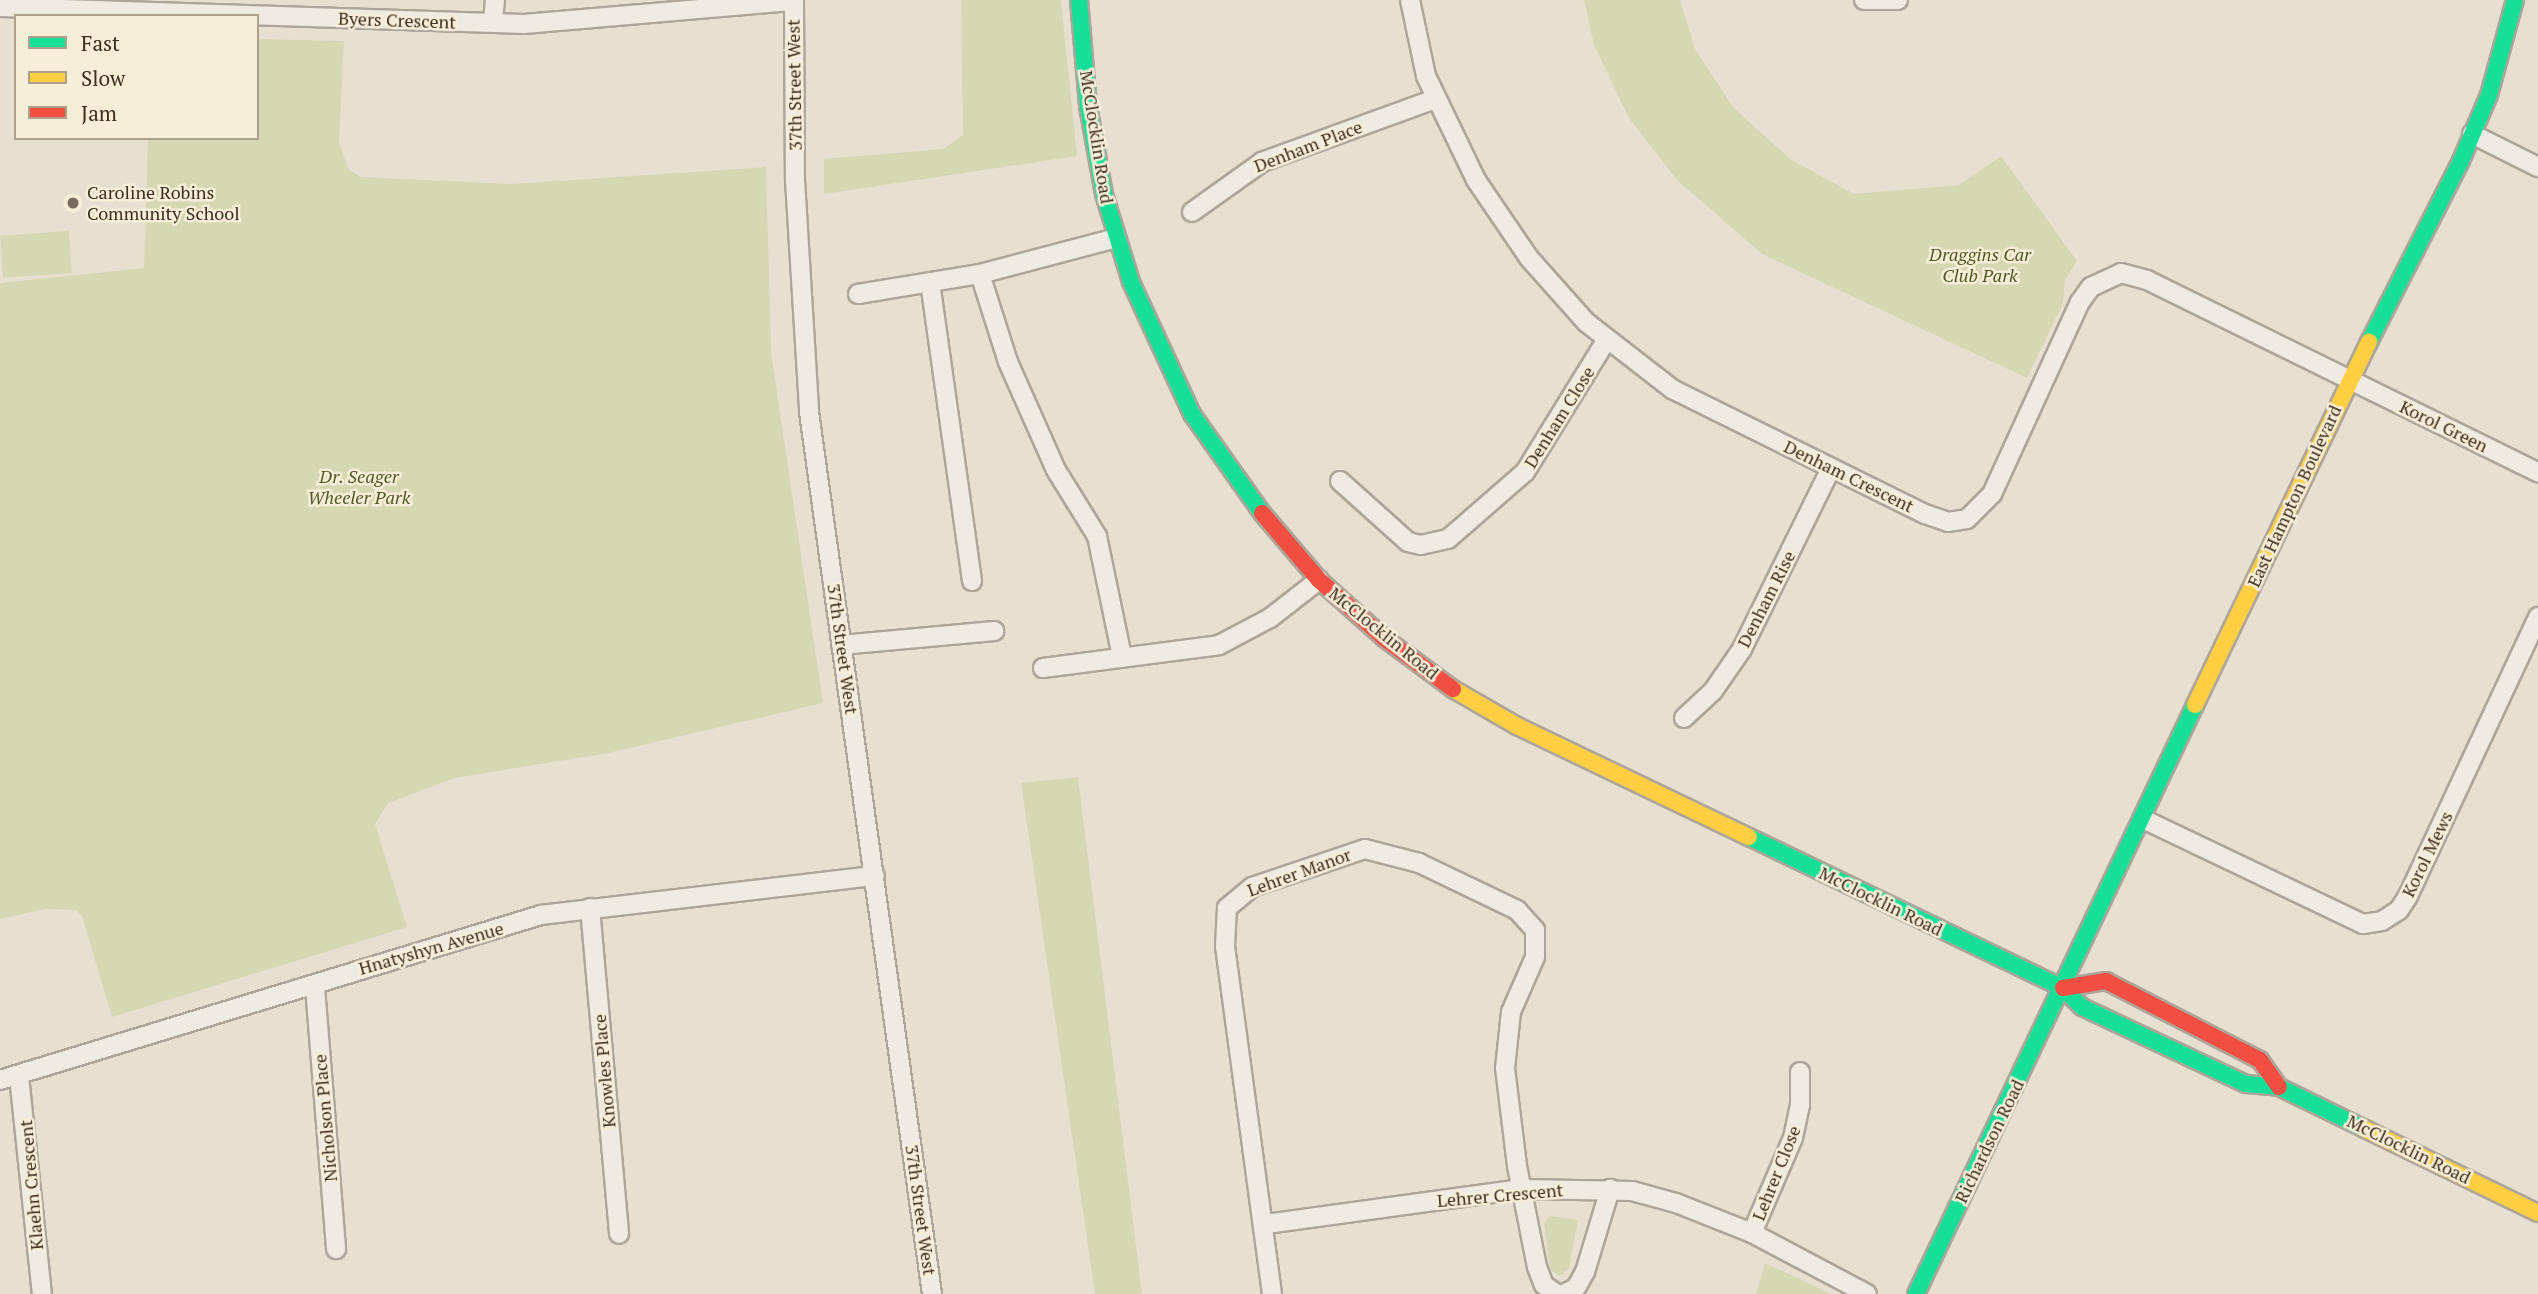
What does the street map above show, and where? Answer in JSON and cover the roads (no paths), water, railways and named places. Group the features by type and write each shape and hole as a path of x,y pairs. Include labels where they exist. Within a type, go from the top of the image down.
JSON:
{"street":[{"path":"493,22 495,0"},
{"name":"Byers Crescent","path":"0,7 202,6 541,23 794,0"},
{"name":"37th Street West","path":"794,0 802,348 932,1294"},
{"name":"McClocklin Road","path":"1079,0 1088,106 1116,238 1149,326 1192,414 1250,499 1320,580 1415,662 1517,726 2063,988 2082,1007 2246,1084 2279,1087 2538,1213"},
{"name":"Denham Crescent","path":"1410,0 1421,57 1435,99 1502,222 1529,258 1606,341 1672,389 1936,518 1948,522 1967,519 1992,494 2080,302 2091,288 2121,274 2147,280 2350,380"},
{"path":"1864,0 1898,0"},
{"name":"East Hampton Boulevard","path":"2063,988 2350,380 2472,134 2489,95 2515,0"},
{"name":"Denham Place","path":"1192,212 1262,162 1435,99"},
{"path":"2472,134 2538,167"},
{"path":"858,294 979,274 1116,238"},
{"path":"979,274 1008,362 1051,458 1097,536 1122,657"},
{"path":"930,282 972,581"},
{"name":"Denham Close","path":"1340,481 1408,542 1422,545 1448,539 1525,472 1606,341"},
{"name":"Korol Green","path":"2350,380 2538,472"},
{"name":"Denham Rise","path":"1684,718 1713,691 1742,649 1831,468"},
{"path":"1043,668 1219,645 1270,618 1320,580"},
{"name":"Korol Mews","path":"2143,819 2363,924 2382,921 2399,910 2408,896 2538,617"},
{"path":"841,645 994,631"},
{"name":"Lehrer Manor","path":"1266,1224 1226,946 1227,908 1236,896 1252,887 1365,849 1419,863 1517,910 1535,930 1535,957 1511,1012 1506,1039 1522,1189 1540,1277 1557,1294"},
{"name":"Hnatyshyn Avenue","path":"0,1080 315,987 339,975 541,915 875,876"},
{"name":"Knowles Place","path":"590,908 619,1234"},
{"name":"McClocklin Road","path":"2063,988 2106,981 2260,1060 2279,1087"},
{"name":"Nicholson Place","path":"315,987 336,1249"},
{"name":"Richardson Road","path":"1916,1294 2063,988"},
{"name":"Lehrer Close","path":"1752,1233 1793,1138 1800,1105 1800,1072"},
{"name":"Klaehn Crescent","path":"19,1076 42,1294"},
{"name":"Lehrer Crescent","path":"1266,1224 1522,1189 1610,1189 1654,1196 1752,1233 1867,1294"},
{"path":"1564,1294 1576,1288 1585,1272 1610,1189"},
{"path":"1266,1224 1272,1294"}],"place":[{"name":"Caroline Robins Community School","path":"73,203"}],"park label":[{"name":"Draggins Car Club Park","path":"1980,265"},
{"name":"Dr. Seager Wheeler Park","path":"359,487"}]}
